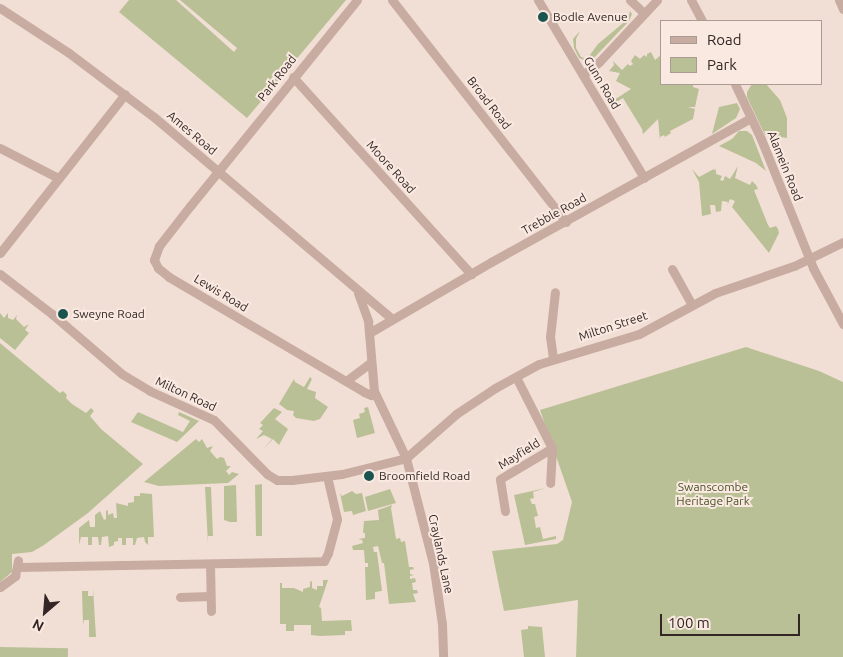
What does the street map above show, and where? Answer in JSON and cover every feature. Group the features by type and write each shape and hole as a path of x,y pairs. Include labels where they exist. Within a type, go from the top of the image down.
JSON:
{"street":[{"name":"Park Road","path":"217,171 357,0"},
{"name":"Broad Road","path":"392,0 566,222"},
{"name":"Gunn Road","path":"538,0 644,178"},
{"path":"630,0 644,13"},
{"path":"583,75 599,62 657,0"},
{"path":"691,0 701,20"},
{"path":"839,0 843,9"},
{"name":"Ames Road","path":"0,8 125,94 392,319"},
{"name":"Moore Road","path":"293,77 471,274"},
{"name":"Alamein Road","path":"734,85 751,118 810,259 843,324"},
{"path":"0,253 125,94"},
{"name":"Trebble Road","path":"369,333 751,118"},
{"path":"0,148 58,178"},
{"name":"Lewis Road","path":"217,171 158,247 154,258 156,266 169,276 346,381 371,395 375,395"},
{"name":"Milton Street","path":"406,458 449,418 495,388 553,358 639,334 725,289 810,259 843,242"},
{"path":"672,269 692,305"},
{"name":"Milton Road","path":"0,274 52,314 129,380 218,422 271,477 286,480 327,476 406,458"},
{"name":"Ames Road","path":"357,290 366,314 375,395 406,458"},
{"path":"553,358 550,337 555,292"},
{"path":"346,381 371,362"},
{"path":"516,377 552,448 550,483"},
{"name":"Mayfield","path":"505,511 500,480 552,448"},
{"name":"Craylands Lane","path":"406,458 434,570 442,626 443,657"},
{"path":"0,586 14,577 18,564 210,564 325,561 337,519 327,476"},
{"path":"210,564 210,611"},
{"path":"180,597 210,596"}],"green space":[{"path":"129,0 176,0 234,52 237,48 180,0 346,0 247,118 119,12"},
{"path":"630,11 632,14 629,21 593,59 587,61 579,58 574,48 573,39 580,31 576,39 576,48 581,57 587,59 598,44 628,19"},
{"path":"651,52 655,60 660,56 660,85 693,85 693,87 699,89 695,107 688,107 695,109 693,119 670,131 671,133 665,137 664,135 660,137 660,141 658,119 643,134 642,129 623,98 613,104 611,102 631,89 616,81 620,73 609,71 614,65 613,61 622,70 628,64 630,66 633,64 631,61 635,55 640,59 644,55 647,57 647,54"},
{"path":"751,85 767,85 780,100 787,118 787,138 765,135 747,97 747,92"},
{"path":"737,103 740,109 736,118 712,134 719,107"},
{"path":"739,131 747,131 752,135 766,171 756,163 719,146 732,139"},
{"path":"738,166 735,178 750,185 752,181 756,185 758,189 754,190 768,225 770,228 776,226 778,229 779,233 769,253 732,207 735,201 730,199 727,206 728,202 722,201 721,211 716,212 715,205 710,205 711,214 702,216 699,182 692,169 699,177 714,169 715,171 716,168 716,174 722,176 720,180 723,181 725,176 730,179"},
{"path":"0,313 4,318 8,313 8,318 13,320 17,315 16,319 24,327 29,324 25,330 29,333 15,350 0,338"},
{"path":"0,343 60,393 63,391 67,395 66,398 72,404 86,413 91,408 94,411 90,416 101,429 143,464 88,513 44,545 32,552 12,554 12,572 0,582"},
{"name":"Swanscombe Heritage Park","path":"746,347 819,371 843,382 843,657 576,657 578,600 504,611 492,551 557,544 563,540 572,502 540,410"},
{"path":"310,377 312,379 307,389 316,392 315,398 328,407 320,419 314,421 296,418 293,415 294,411 287,410 279,404 294,379 295,382 304,387"},
{"path":"368,407 375,433 357,438 353,420 360,418 359,414 365,412 364,408"},
{"path":"274,408 282,412 275,419 288,429 279,445 273,439 263,449 272,439 264,435 256,439 263,431 259,429 263,425 260,423"},
{"path":"138,412 183,432 190,421 178,415 179,412 199,421 177,442 131,422"},
{"path":"196,439 199,442 202,439 207,448 213,446 210,451 217,459 220,457 224,458 227,466 231,466 226,471 229,475 232,472 239,474 228,483 159,486 144,482"},
{"path":"262,484 262,536 256,536 255,485"},
{"path":"236,485 237,522 230,522 224,520 224,486"},
{"path":"205,487 211,487 213,536 208,536 208,544"},
{"path":"546,488 533,492 534,498 530,499 532,504 535,504 538,516 534,517 536,528 540,527 543,539 556,536 556,539 525,545 514,495"},
{"path":"390,489 396,503 368,511 365,497"},
{"path":"352,491 356,494 362,493 366,511 353,515 352,511 344,512 340,493 342,496"},
{"path":"140,493 152,494 154,537 148,537 148,545 144,537 137,538 135,545 133,545 133,538 126,538 126,545 122,545 122,538 118,538 114,545 109,547 108,536 102,537 101,545 99,545 98,537 92,537 92,545 88,545 88,537 81,537 79,545 79,528 89,520 90,527 95,527 95,515 100,511 104,520 106,519 106,510 108,515 113,513 114,518 117,518 116,503 128,506 128,503 134,502 134,496 140,496"},
{"path":"392,505 396,539 400,538 401,542 405,541 409,567 414,569 410,570 410,574 414,575 410,576 410,579 415,578 416,582 412,583 413,590 417,590 418,593 413,594 416,602 389,604 384,563 382,563 378,546 373,547 374,552 377,552 382,591 375,592 375,599 366,600 365,567 368,567 368,563 365,563 364,550 353,550 352,546 363,543 362,540 358,539 365,538 365,533 363,533 364,521 379,520 378,510"},
{"path":"323,580 328,580 319,607 321,608 322,621 351,620 352,631 345,631 345,635 320,636 311,635 311,625 294,625 294,631 286,631 286,624 280,624 280,583 282,583 282,588 294,588 303,592 303,589 310,587 310,582 312,581 312,588 317,590 317,586 323,586"},
{"path":"93,588 96,637 89,637 89,620 84,620 83,625 82,591 88,591 88,596 93,596"},
{"path":"528,626 542,627 545,657 524,657 521,630 528,629"},
{"path":"0,647 68,648 68,657 0,657"}],"place":[{"name":"Bodle Avenue","path":"543,17"},
{"name":"Sweyne Road","path":"63,314"},
{"name":"Broomfield Road","path":"369,476"}]}
